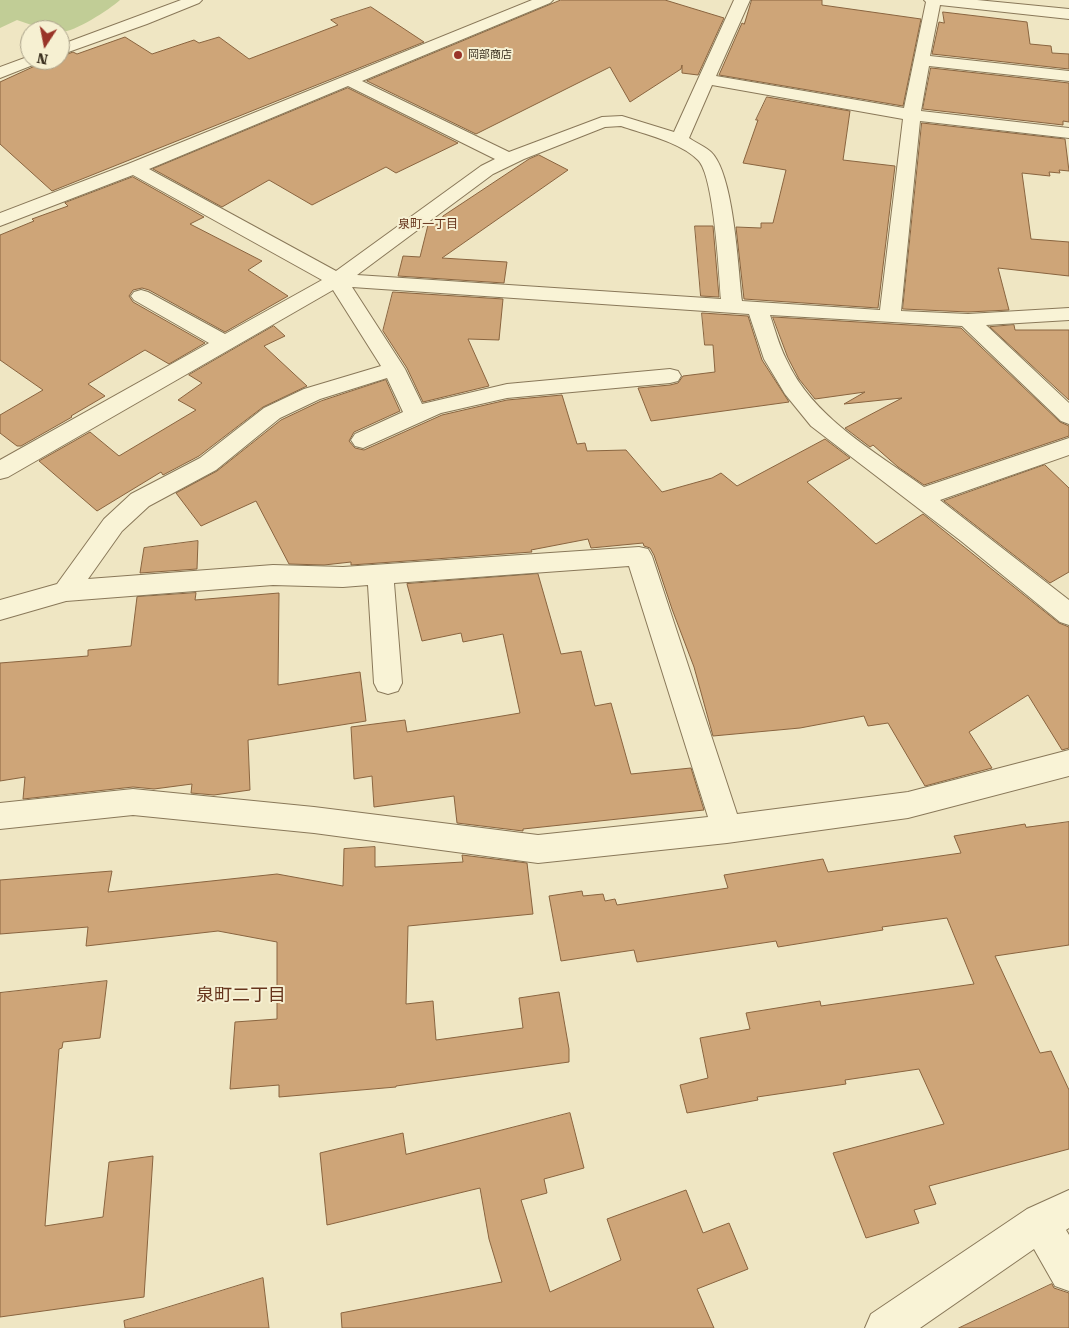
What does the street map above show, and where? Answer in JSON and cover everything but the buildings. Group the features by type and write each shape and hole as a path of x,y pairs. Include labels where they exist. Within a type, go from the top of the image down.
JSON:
{"street":[{"path":"70,46 194,0"},
{"path":"0,220 134,168 546,0"},
{"path":"679,140 742,0"},
{"path":"890,316 912,114 933,0 1069,14"},
{"path":"922,60 1069,76"},
{"path":"0,73 20,65"},
{"path":"706,79 912,114 1069,133"},
{"path":"350,80 510,160"},
{"path":"5,460 224,343 337,280 487,170 602,122 622,121 679,140 705,156 712,167 718,187 732,305"},
{"path":"134,168 337,280 968,320 1069,314"},
{"path":"337,280 394,369 416,415"},
{"path":"141,296 224,343"},
{"path":"757,307 775,359 793,389 819,421 970,535 1069,615"},
{"path":"968,320 1069,416"},
{"path":"66,591 113,525 140,500 208,464 272,413 312,394 394,369"},
{"path":"363,440 435,407 506,390 670,376"},
{"path":"919,498 1069,446"},
{"path":"0,610 66,591 273,575 342,577 639,556 727,829"},
{"path":"380,574 388,683"},
{"path":"0,816 133,802 314,820 538,849 727,829 908,805 1069,763"},
{"path":"885,1328 1054,1215 1069,1272"}],"green space":[{"path":"0,0 120,0 100,15 70,30 70,20 17,20 0,28"}],"place":[{"name":"岡部商店","path":"458,55"}],"district":[{"name":"泉町一丁目","path":"428,224"},
{"name":"泉町二丁目","path":"241,996"}]}
